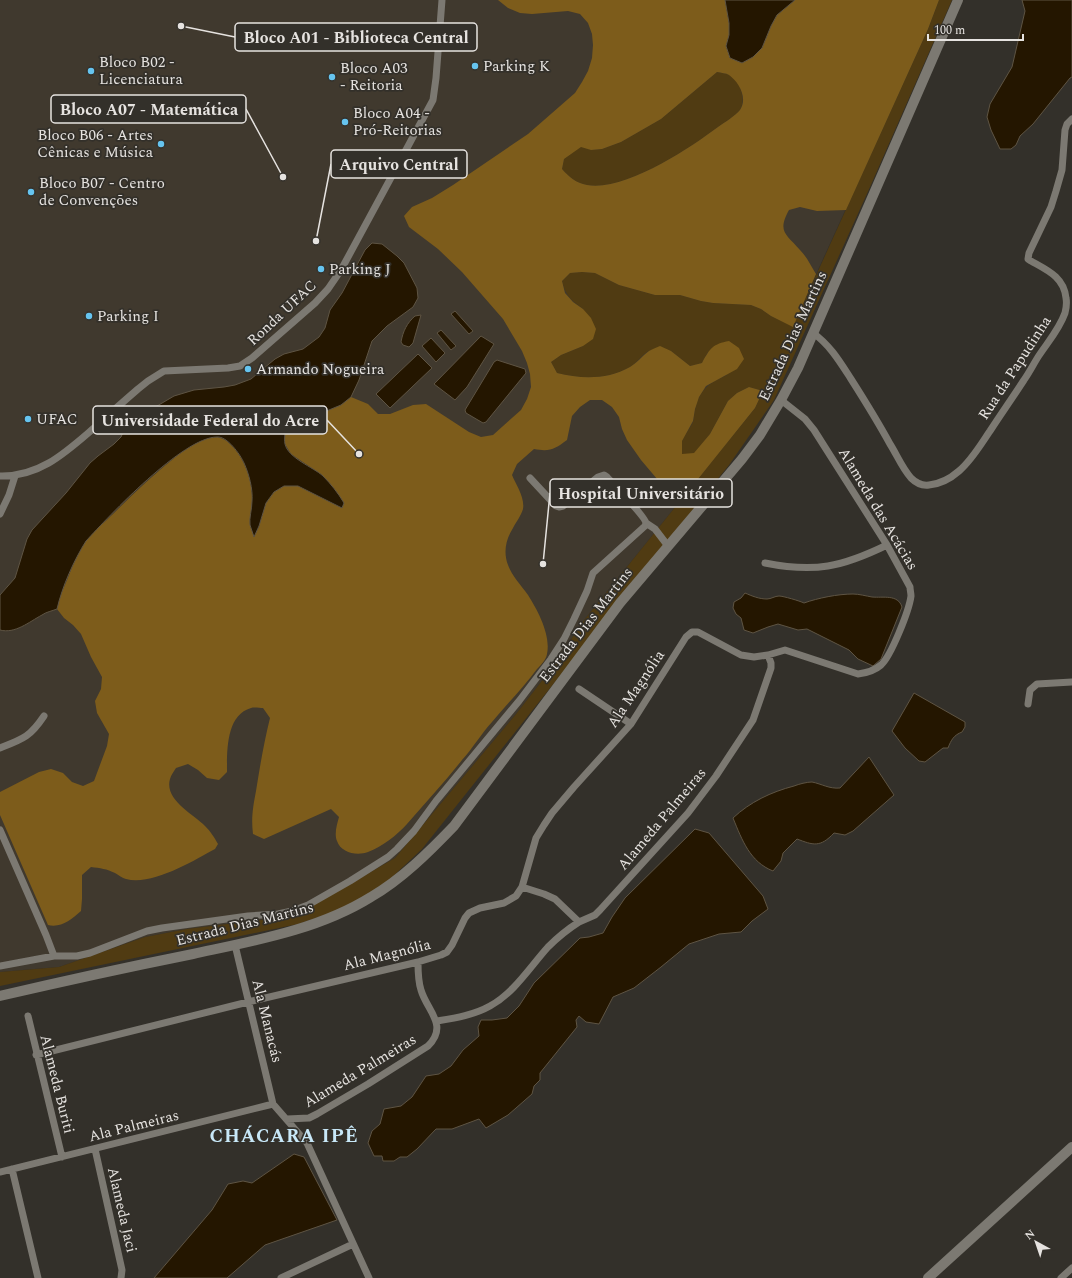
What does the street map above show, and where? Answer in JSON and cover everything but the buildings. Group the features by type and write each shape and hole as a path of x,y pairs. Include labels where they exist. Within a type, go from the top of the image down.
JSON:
{"street":[{"name":"Ronda UFAC","path":"0,476 15,476 54,461 148,380 164,371 228,368 240,366 252,358 315,303 328,289 342,270 433,100 442,0"},
{"name":"Estrada Dias Martins","path":"0,996 235,945 291,931 318,922 339,914 377,894 406,872 454,826 620,603 742,459 760,435 782,400 814,333 958,0"},
{"name":"Rua da Papudinha","path":"814,333 827,344 835,354 909,477 922,485 930,485 949,478 959,471 970,459 1051,338 1065,313 1065,291 1059,280 1052,272 1028,258 1051,207 1062,170 1065,130 1067,124 1072,118"},
{"name":"Alameda das Acácias","path":"682,644 692,632 698,632 741,655 754,657 785,650 792,651 858,674 874,670 881,665 886,659 904,621 911,594 910,587 887,545 814,430 805,419 782,400"},
{"path":"530,478 556,506 559,507 563,506 598,477 604,475 646,523 655,529 668,546"},
{"path":"0,514 9,495 15,476"},
{"path":"0,966 54,956 77,956 90,953 147,931 162,928 292,911 308,905 388,857 414,831 436,801 519,701 550,659 564,639 574,619 587,591 593,573 643,528 646,523"},
{"path":"765,563 798,568 834,566 866,555 887,545"},
{"name":"Ala Magnólia","path":"36,1055 248,1002 418,962 447,952 469,913 480,908 504,903 516,896 522,887 536,838 548,819 574,787 631,724 682,644"},
{"name":"Alameda Palmeiras","path":"286,1119 309,1118 317,1114 428,1046 436,1036 437,1021 478,1012 502,998 564,932 579,922 595,915 688,813 716,776 756,714 760,696 771,668 768,655"},
{"path":"1028,704 1030,690 1037,684 1072,682"},
{"path":"579,689 631,724"},
{"path":"0,748 28,736 44,716"},
{"path":"0,830 46,934 54,956"},
{"path":"522,887 555,899 579,922"},
{"name":"Ala Manacás","path":"235,945 273,1104"},
{"path":"418,962 421,990 437,1021"},
{"name":"Alameda Buriti","path":"28,1016 36,1055 62,1157"},
{"path":"273,1104 310,1148 369,1278"},
{"name":"Ala Palmeiras","path":"0,1172 273,1104"},
{"path":"928,1278 1072,1147"},
{"name":"Alameda Jaci","path":"95,1149 122,1270 121,1278"},
{"path":"12,1169 38,1278"},
{"path":"281,1278 353,1244"},
{"path":"1061,1278 1072,1268"}],"shaded area":[{"path":"0,0 939,0 928,29 755,408 585,619 548,673 516,714 395,858 294,916 187,929 145,937 59,967 0,972"},
{"path":"498,0 725,0 729,23 729,35 726,46 730,58 762,48 777,15 795,0 939,0 928,29 846,210 817,211 800,207 789,210 785,217 784,228 787,236 805,256 816,274 793,327 751,305 713,303 680,295 655,295 619,285 595,273 570,273 562,281 565,293 591,318 596,329 593,339 583,346 561,355 551,362 557,373 585,377 612,374 630,367 649,351 660,346 671,351 690,366 702,363 710,350 716,345 729,341 739,348 744,359 737,369 706,386 699,397 693,421 682,441 682,454 694,453 710,434 728,401 737,393 749,387 763,391 755,408 682,499 663,486 641,460 627,440 619,417 612,407 602,400 590,400 580,407 572,416 567,440 552,449 534,449 517,464 512,475 523,500 523,509 511,532 506,546 506,560 512,573 536,608 543,623 548,647 546,656 542,664 488,727 470,751 403,828 379,847 359,854 346,851 339,845 337,841 336,829 339,817 331,809 264,839 253,834 253,807 270,718 263,708 251,708 243,712 232,726 228,744 227,772 219,780 207,778 188,764 176,768 170,779 169,787 171,794 181,806 209,830 218,844 215,849 172,871 148,879 126,879 115,873 100,868 91,867 82,875 81,911 70,920 62,924 53,926 48,925 0,815 0,792 39,772 51,769 63,773 72,782 83,786 94,781 107,746 109,734 97,713 95,701 101,689 102,677 81,634 57,609 76,558 91,534 169,462 192,445 207,438 213,437 227,441 234,448 243,462 251,485 251,522 254,536 259,526 266,503 274,492 284,486 298,486 342,508 322,475 291,454 285,444 285,432 301,422 335,407 351,397 368,404 378,414 390,414 413,405 426,404 469,432 481,437 493,435 521,410 527,399 531,387 527,363 522,351 503,319 462,272 438,249 409,227 404,216 412,207 432,198 453,185 528,134 575,93 588,71 592,58 592,34 588,23 580,14 568,11 532,14 520,13 508,8","holes":["717,72 725,73 733,78 743,95 742,105 740,110 730,119 691,146 656,166 619,182 602,185 587,185 579,183 562,169 564,159 581,147 591,150 602,149 621,142 661,119"]},
{"path":"725,0 795,0 777,15 762,48 753,57 742,63 730,58 726,46 729,35 729,23"},
{"path":"939,0 952,0 774,400 729,465 422,849 388,881 348,907 298,924 0,986 0,972 59,967 145,937 187,929 294,916 395,858 516,714 548,673 585,619 755,408 763,391 749,387 737,393 728,401 710,434 694,454 682,454 682,441 693,422 699,397 710,384 727,375 708,352 702,363 690,366 671,351 649,351 632,366 603,376 585,377 557,373 551,362 561,355 583,346 583,309 570,297 565,290 562,281 570,273 595,273 619,285 655,295 680,295 713,303 751,305 793,326 928,29"},
{"path":"1022,0 1072,0 1072,77 1033,124 1020,136 1016,145 1011,149 1000,149 987,117 990,104 1012,67 1025,11"},
{"path":"717,72 727,74 735,80 741,89 743,100 742,105 740,110 733,117 691,146 656,166 619,182 602,185 587,185 579,183 562,169 564,159 581,146 591,150 602,149 621,142 661,119"},
{"path":"372,243 382,244 404,263 417,288 418,298 413,307 387,326 372,341 359,380 351,397 341,405 295,424 285,432 285,443 287,449 296,458 326,479 344,503 342,508 298,486 284,486 274,492 266,503 254,537 250,526 252,501 251,487 248,472 242,459 233,446 221,437 203,440 185,450 147,480 111,514 86,541 69,574 57,609 45,613 16,629 6,631 0,630 0,595 15,578 27,539 32,530 66,493 90,463 121,437 125,428 174,396 194,390 235,385 251,379 275,359 284,354 303,349 319,337 325,328 330,310 342,293 365,250"},
{"path":"455,311 473,331 469,334 451,314"},
{"path":"421,315 413,343 409,347 403,345 401,342 408,324 415,316"},
{"path":"441,330 456,346 451,350 437,333"},
{"path":"481,336 494,344 467,387 455,400 434,384"},
{"path":"431,338 445,353 436,362 422,346"},
{"path":"418,354 432,368 390,408 376,394"},
{"path":"497,360 525,369 526,373 486,422 483,423 466,413 465,410 494,362"},
{"path":"745,593 764,599 781,596 804,603 815,599 855,594 872,597 894,598 902,607 881,659 873,666 858,659 849,650 807,629 798,630 778,624 753,633 744,630 741,618 736,614 733,608 734,602 741,598"},
{"path":"914,693 965,722 965,727 962,732 953,738 948,748 943,748 925,762 919,761 905,748 892,731"},
{"path":"869,757 894,795 853,831 845,835 834,833 825,841 816,844 797,839 783,853 781,861 773,871 758,862 744,842 733,818 754,802 785,788 812,782 829,787 840,788"},
{"path":"695,829 709,833 763,896 768,909 752,921 741,932 719,934 689,944 634,988 613,997 599,1024 586,1022 579,1016 576,1020 577,1027 540,1073 540,1080 534,1086 532,1094 508,1115 486,1128 479,1119 452,1129 436,1129 407,1157 400,1157 394,1161 383,1161 382,1156 374,1156 368,1143 372,1131 380,1124 384,1109 401,1106 412,1097 426,1076 439,1074 451,1066 463,1050 479,1036 478,1027 481,1020 507,1018 519,1006 534,983 580,938 603,933 625,898"},
{"path":"294,1154 304,1157 337,1220 265,1245 227,1278 154,1278 212,1210 228,1184 243,1181 252,1183"}],"place":[{"name":"Bloco A01 - Biblioteca Central","path":"181,26"},
{"name":"Parking K","path":"475,66"},
{"name":"Bloco B02 - Licenciatura","path":"91,71"},
{"name":"Bloco A03 - Reitoria","path":"332,77"},
{"name":"Bloco A04 - Pró-Reitorias","path":"345,122"},
{"name":"Bloco B06 - Artes Cênicas e Música","path":"161,144"},
{"name":"Bloco A07 - Matemática","path":"283,177"},
{"name":"Bloco B07 - Centro de Convenções","path":"31,192"},
{"name":"Arquivo Central","path":"316,241"},
{"name":"Parking J","path":"321,269"},
{"name":"Parking I","path":"89,316"},
{"name":"Armando Nogueira","path":"248,369"},
{"name":"UFAC","path":"28,419"},
{"name":"Universidade Federal do Acre","path":"359,454"},
{"name":"Hospital Universitário","path":"543,564"}],"district":[{"name":"CHÁCARA IPÊ","path":"284,1136"}]}
